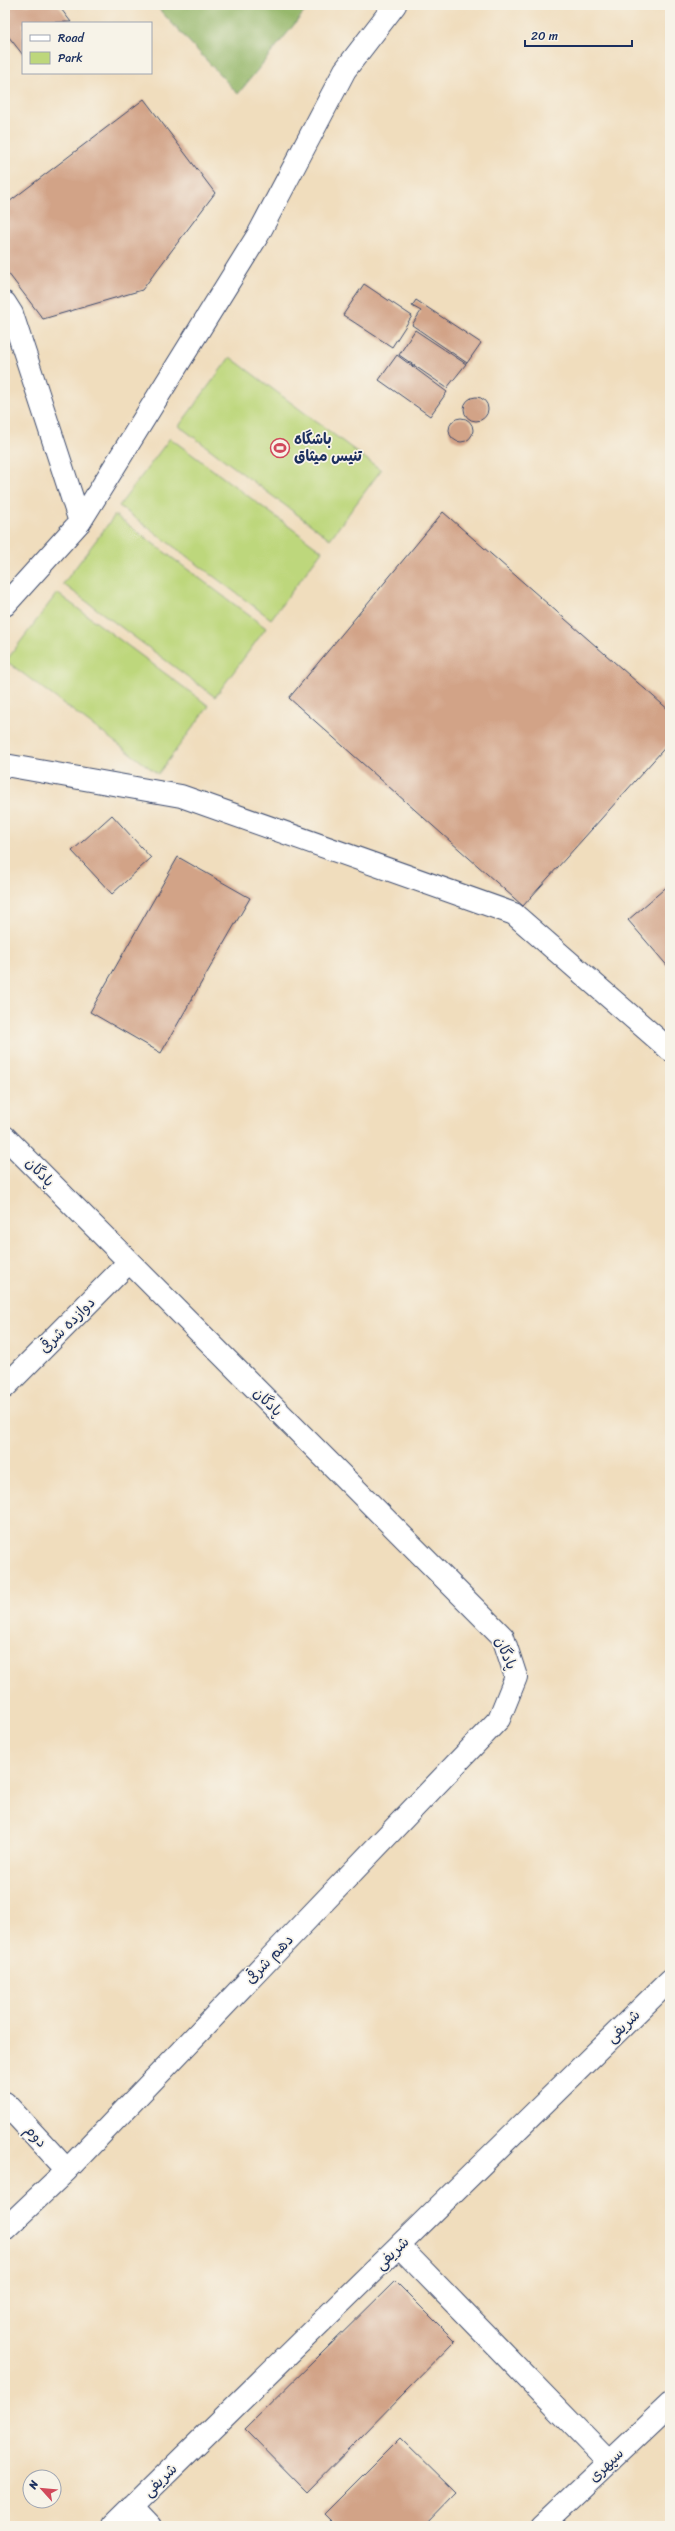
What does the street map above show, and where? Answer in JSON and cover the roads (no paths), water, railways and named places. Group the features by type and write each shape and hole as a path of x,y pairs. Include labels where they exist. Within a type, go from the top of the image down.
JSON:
{"street":[{"path":"5,605 80,522 258,235 345,70 395,5"},
{"path":"5,303 12,314 80,522"},
{"path":"5,765 181,796 514,914 670,1050"},
{"name":"پادگان","path":"5,1137 503,1637 516,1677"},
{"name":"دوازده شرقی","path":"5,1387 128,1262"},
{"name":"دهم شرقی","path":"5,2229 67,2170 499,1719 516,1677"},
{"name":"شریفی","path":"113,2526 670,1980"},
{"name":"دوم","path":"5,2103 67,2170"},
{"path":"399,2246 609,2462"},
{"name":"سپهری","path":"541,2526 670,2404"},
{"path":"132,2508 150,2526"}],"place":[{"name":"باشگاه تنيس ميثاق","path":"280,448"}]}
